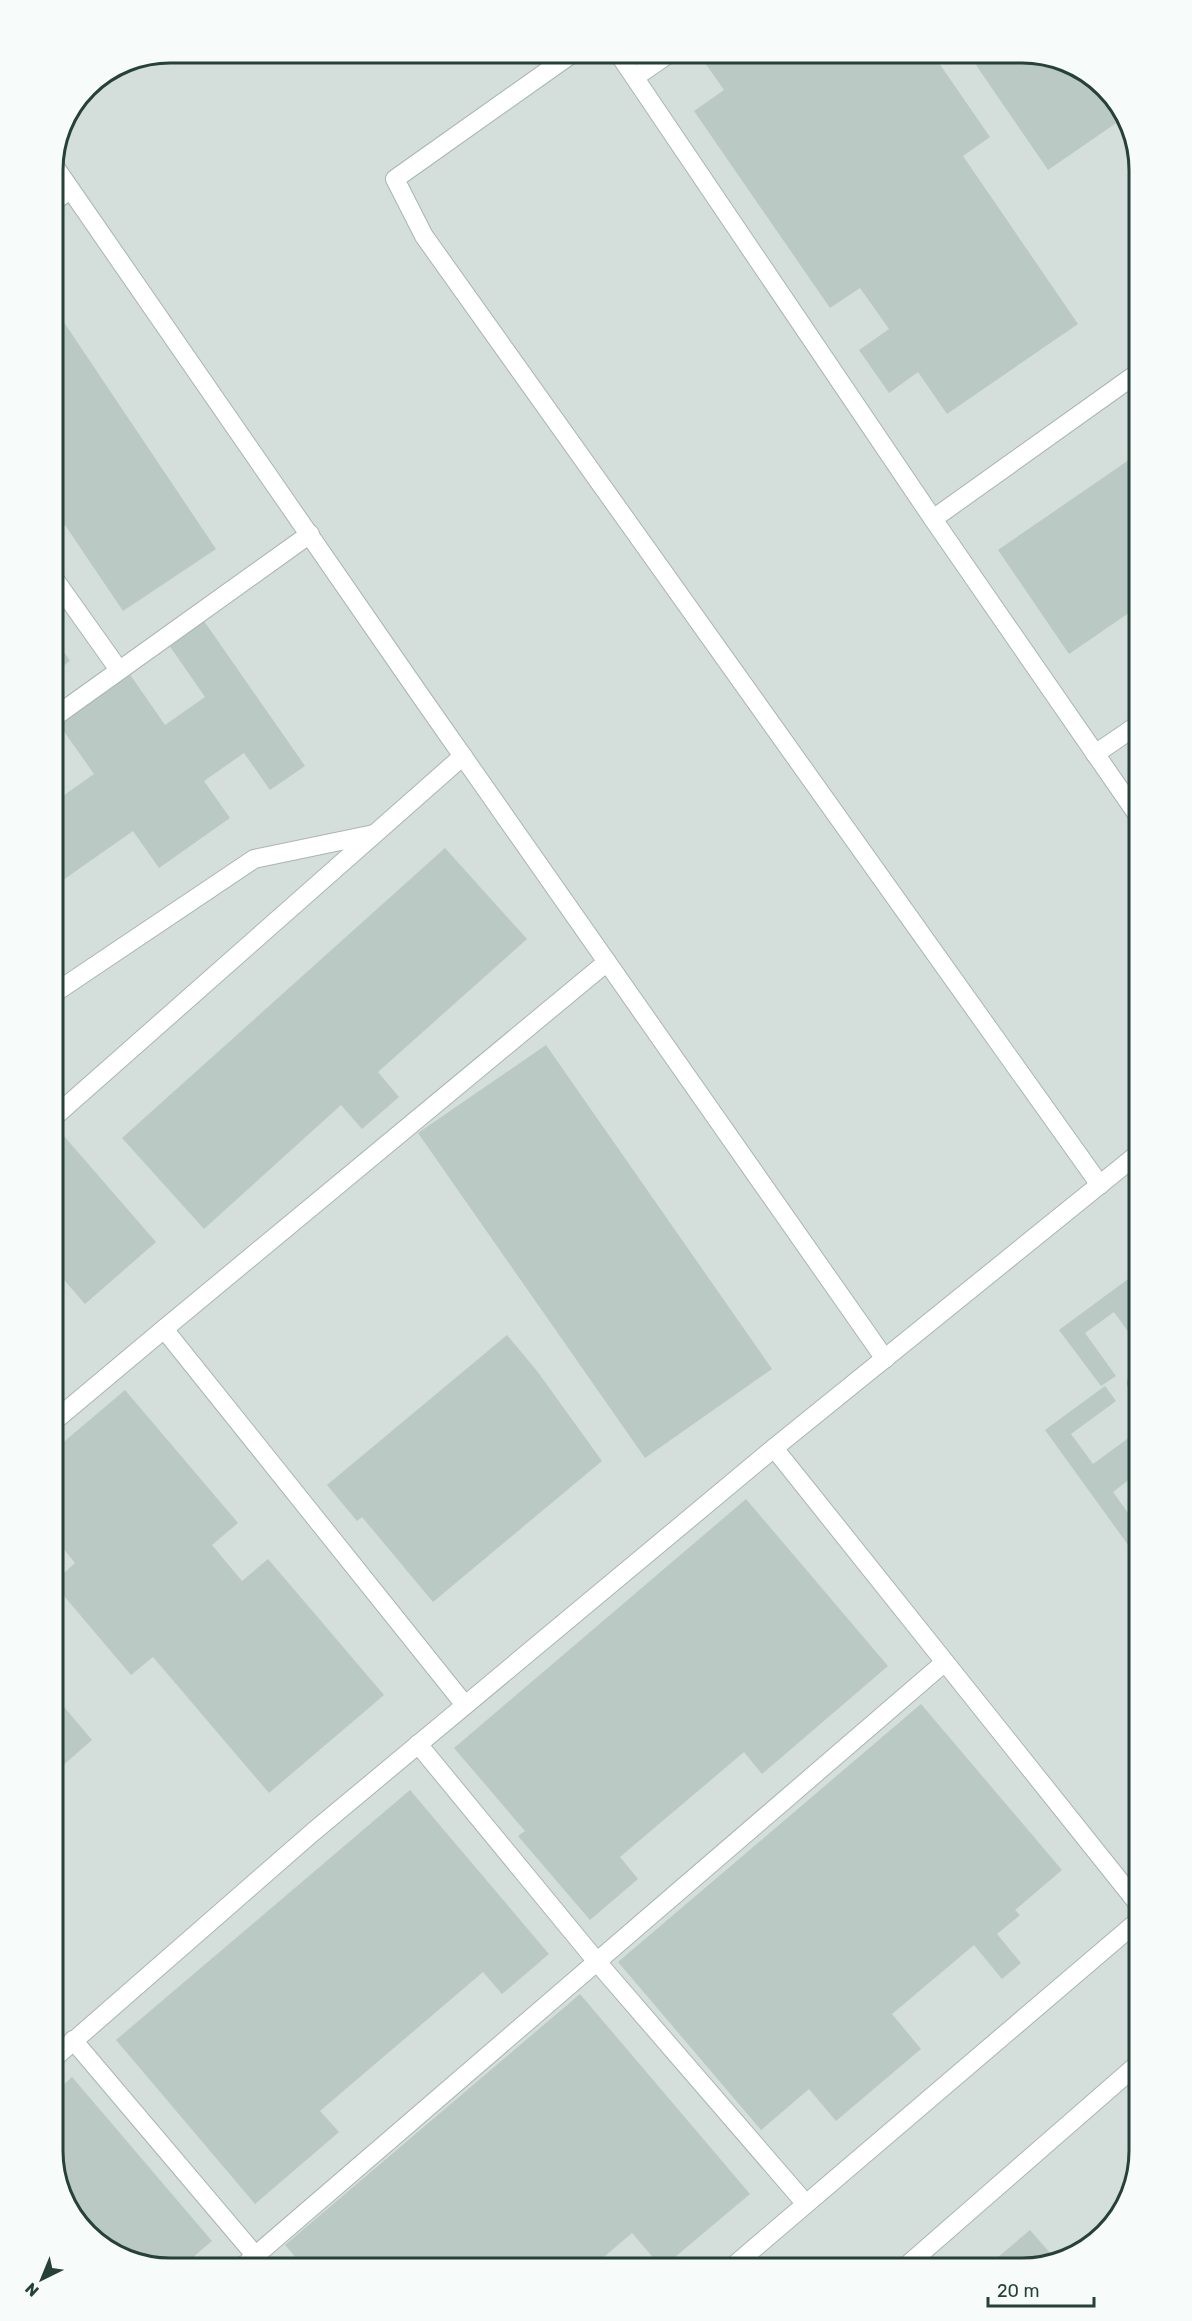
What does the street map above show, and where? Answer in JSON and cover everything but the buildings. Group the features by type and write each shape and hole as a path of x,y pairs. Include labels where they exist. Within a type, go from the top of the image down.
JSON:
{"street":[{"path":"559,63 395,179 424,236 1100,1185"},
{"path":"625,63 933,519 1129,802"},
{"path":"634,77 654,63"},
{"path":"63,179 885,1359"},
{"path":"63,195 70,190"},
{"path":"933,519 1129,380"},
{"path":"63,711 310,534"},
{"path":"63,591 119,670"},
{"path":"1095,754 1129,731"},
{"path":"63,1109 463,756"},
{"path":"63,986 254,859 376,834"},
{"path":"63,1414 607,962"},
{"path":"63,2050 418,1744 774,1448 1129,1162"},
{"path":"164,1329 465,1705"},
{"path":"774,1448 1129,1891"},
{"path":"266,2258 598,1963 945,1662"},
{"path":"418,1744 598,1963 806,2204"},
{"path":"743,2258 1129,1929"},
{"path":"74,2040 258,2258"},
{"path":"916,2258 1129,2073"}],"shaded area":[{"path":"1029,63 1057,69 1082,81 1093,89 1107,105 1121,129 1129,163 1129,2151 1125,2179 1111,2211 1103,2222 1087,2236 1063,2250 1029,2258 163,2258 142,2254 116,2244 94,2227 77,2205 71,2192 65,2172 63,2151 63,163 71,129 89,99 116,77 156,64"}]}
